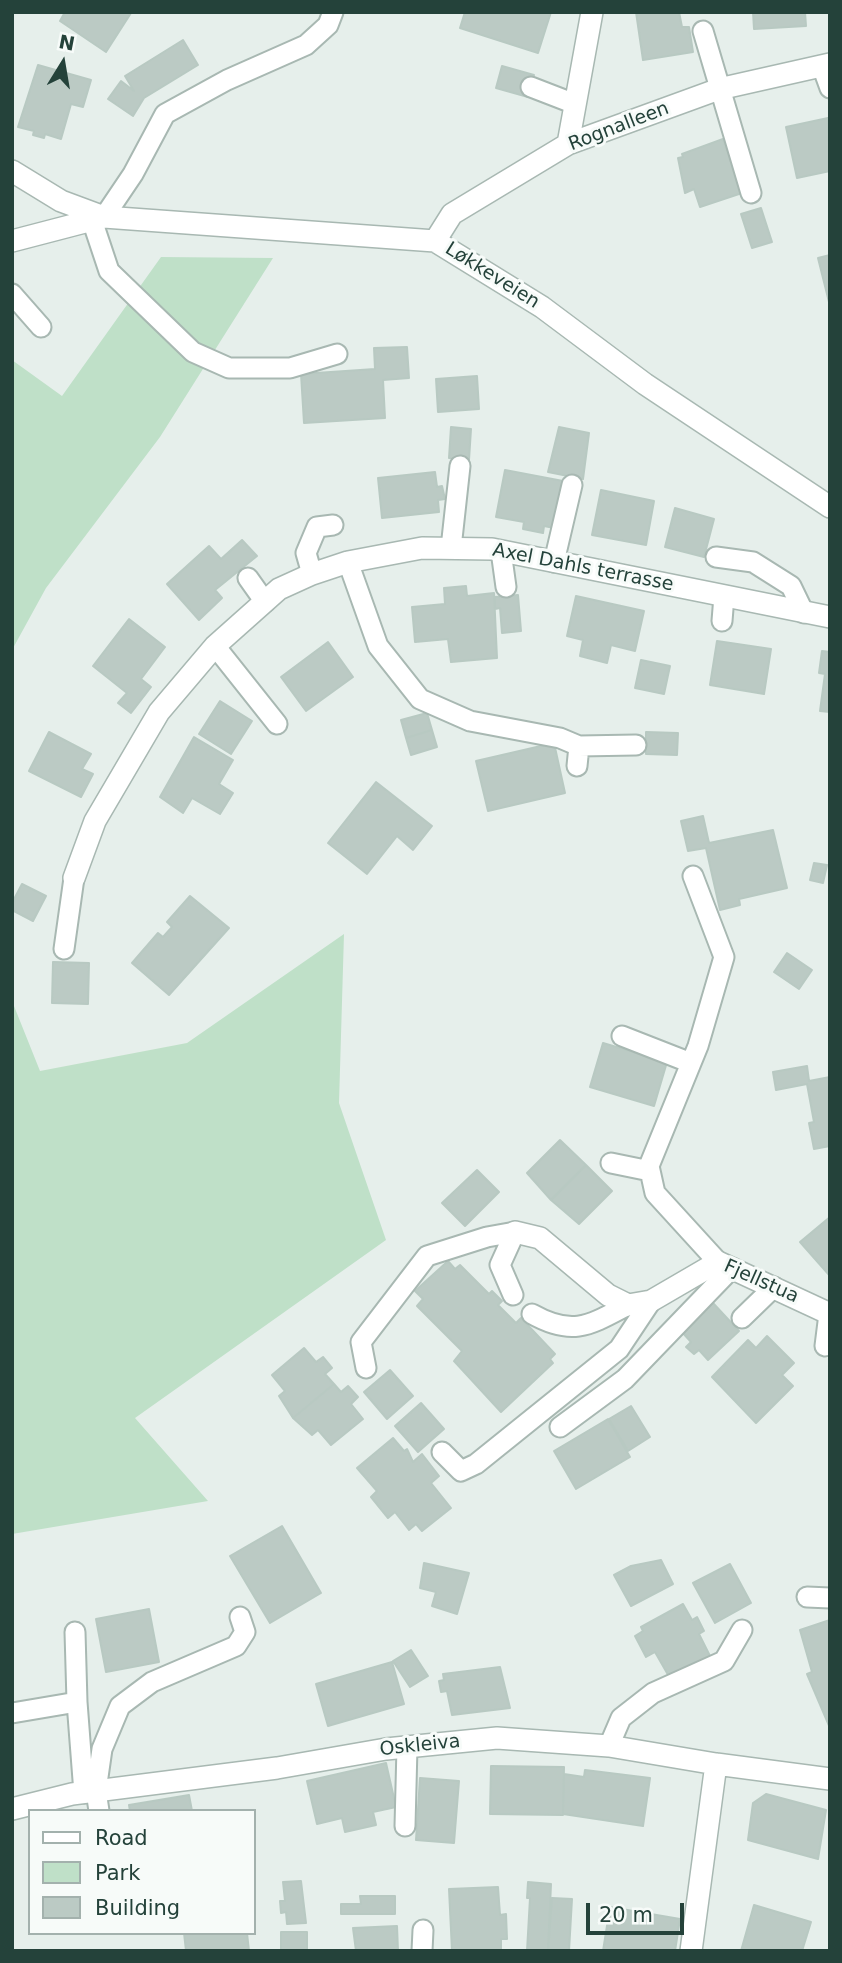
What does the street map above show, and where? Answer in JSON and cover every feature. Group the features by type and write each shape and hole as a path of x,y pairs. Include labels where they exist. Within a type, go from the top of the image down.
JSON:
{"street":[{"path":"568,144 592,12"},
{"name":"Rognalleen","path":"435,241 452,214 568,144 719,89 826,65"},
{"path":"12,170 61,201 98,219"},
{"name":"Løkkeveien","path":"12,241 98,219 435,241 542,307 646,384 830,507"},
{"name":"Axel Dahls terrasse","path":"74,878 95,821 159,712 215,646 279,589 312,574 348,562 422,548 501,551 830,617"},
{"path":"515,1232 540,1238 608,1294 628,1305"},
{"name":"Fjellstua","path":"628,1305 651,1301 725,1265 829,1314"},
{"name":"Oskleiva","path":"12,1810 407,1747 497,1738 609,1746 829,1780"},
{"path":"691,1951 716,1764"}],"lane":[{"path":"332,12 328,25 306,45 227,80 165,114 133,174 98,219 108,271 193,352 229,368 290,369 338,354"},
{"path":"703,31 751,193"},
{"path":"826,65 830,88"},
{"path":"531,87 575,104"},
{"path":"12,293 41,327"},
{"path":"451,548 460,466"},
{"path":"554,562 572,485"},
{"path":"312,574 306,553 317,527 333,525"},
{"path":"501,551 506,587"},
{"path":"716,558 753,562 763,568 791,586 804,612"},
{"path":"348,562 378,646 420,699 470,721 560,738 579,746 636,745"},
{"path":"248,578 265,602"},
{"path":"722,621 724,596"},
{"path":"215,646 277,724"},
{"path":"577,766 579,746"},
{"path":"560,1427 625,1380 725,1265 654,1193 649,1166 691,1063 724,957 693,876"},
{"path":"64,949 74,878"},
{"path":"622,1036 691,1063"},
{"path":"611,1163 650,1171"},
{"path":"513,1295 500,1265 515,1232"},
{"path":"366,1368 361,1342 427,1256 487,1237 515,1232"},
{"path":"742,1318 774,1287"},
{"path":"442,1452 461,1471 475,1464 619,1349 651,1301"},
{"path":"532,1314 556,1328 594,1323 628,1305"},
{"path":"825,1346 829,1314"},
{"path":"807,1597 830,1598"},
{"path":"93,1798 103,1749 120,1706 152,1682 236,1646 245,1632 240,1618"},
{"path":"609,1746 621,1718 653,1693 724,1661 742,1630"},
{"path":"75,1632 77,1702 93,1798"},
{"path":"12,1713 77,1702"},
{"path":"405,1826 407,1747"},
{"path":"422,1951 423,1930"}],"green space":[{"path":"161,257 273,258 160,437 46,588 12,650 12,360 62,396"},
{"path":"344,934 339,1103 386,1240 135,1418 208,1501 12,1534 12,1001 40,1071 187,1043"}],"building":[{"path":"65,12 131,13 106,52 60,21"},
{"path":"465,12 551,12 538,53 460,28"},
{"path":"636,12 679,12 682,27 689,27 693,52 643,60"},
{"path":"753,12 805,12 806,26 754,29"},
{"path":"183,40 198,65 144,98 133,116 108,99 121,81 134,91 125,76"},
{"path":"38,65 91,80 83,107 71,104 61,139 45,134 44,138 33,135 34,131 18,127"},
{"path":"502,66 534,75 528,97 496,88"},
{"path":"828,118 830,171 797,178 786,127"},
{"path":"723,139 731,162 739,159 742,193 700,207 694,189 685,193 678,158 683,157 682,154"},
{"path":"761,208 772,242 752,248 741,214"},
{"path":"830,255 830,306 818,258"},
{"path":"407,347 409,378 383,380 385,418 304,423 301,374 375,369 374,348"},
{"path":"477,376 479,409 438,412 436,379"},
{"path":"451,427 471,429 469,460 449,458"},
{"path":"559,427 589,433 583,479 548,472"},
{"path":"505,470 563,481 554,528 544,526 543,533 523,529 524,522 496,517"},
{"path":"435,472 437,487 442,486 445,499 438,500 439,512 382,518 378,478"},
{"path":"601,490 654,501 646,545 592,535"},
{"path":"675,508 714,519 704,557 665,547"},
{"path":"242,540 257,556 215,590 222,598 199,620 167,584 209,546 221,559"},
{"path":"466,586 467,596 494,593 497,658 451,662 448,639 415,642 412,607 445,604 444,588"},
{"path":"518,595 521,631 502,633 500,608 495,609 495,597"},
{"path":"576,596 644,611 635,651 611,645 607,663 580,656 583,640 567,636"},
{"path":"129,619 165,647 141,679 151,687 131,713 118,703 127,693 93,666"},
{"path":"717,641 771,649 764,694 710,685"},
{"path":"328,642 353,677 306,711 281,677"},
{"path":"822,651 830,652 830,712 820,711 825,674 819,673"},
{"path":"641,660 670,666 664,694 635,688"},
{"path":"220,701 252,721 231,754 199,734"},
{"path":"427,713 432,730 406,738 401,720"},
{"path":"432,730 437,747 411,755 406,738"},
{"path":"49,732 91,754 82,769 93,774 81,797 29,771"},
{"path":"646,732 678,733 677,755 646,754"},
{"path":"194,737 233,760 219,784 233,793 220,814 192,798 183,813 160,797"},
{"path":"554,743 565,793 488,811 476,761"},
{"path":"376,782 432,826 413,850 397,836 367,874 328,843"},
{"path":"703,816 709,843 773,830 787,888 739,899 740,905 720,910 706,848 688,851 681,821"},
{"path":"814,863 827,865 823,883 810,880"},
{"path":"22,884 46,896 33,921 12,910 12,903"},
{"path":"190,896 229,928 169,995 132,963 158,933 163,937 172,927 167,922"},
{"path":"787,953 812,970 799,989 774,972"},
{"path":"53,962 89,963 88,1004 52,1003"},
{"path":"603,1043 667,1062 654,1106 590,1087"},
{"path":"807,1066 809,1081 830,1077 830,1146 814,1149 809,1123 814,1122 807,1084 776,1090 773,1072"},
{"path":"560,1140 586,1165 551,1200 527,1173"},
{"path":"586,1165 612,1191 579,1224 551,1200"},
{"path":"477,1170 499,1192 465,1226 442,1203"},
{"path":"830,1217 830,1276 800,1242"},
{"path":"448,1261 455,1269 460,1265 489,1294 492,1291 502,1301 498,1305 516,1323 521,1318 555,1354 550,1359 553,1363 501,1412 454,1361 462,1351 417,1306 423,1299 415,1291"},
{"path":"713,1303 739,1331 708,1360 699,1350 694,1354 686,1347 691,1342 682,1332"},
{"path":"767,1336 794,1363 782,1375 793,1386 756,1423 712,1377 748,1340 756,1348"},
{"path":"304,1348 316,1362 323,1357 332,1368 325,1374 334,1384 293,1418 279,1396 285,1391 272,1375"},
{"path":"390,1370 413,1396 387,1419 364,1392"},
{"path":"334,1384 341,1392 348,1386 358,1397 351,1404 363,1419 331,1445 318,1430 312,1435 293,1418"},
{"path":"421,1403 444,1429 418,1452 395,1426"},
{"path":"631,1406 650,1437 628,1451 609,1419"},
{"path":"608,1419 630,1457 576,1489 554,1451"},
{"path":"393,1438 404,1451 407,1449 413,1462 422,1454 439,1476 431,1483 451,1508 422,1531 416,1524 409,1530 395,1512 388,1518 371,1497 377,1491 357,1468"},
{"path":"282,1526 321,1593 270,1623 230,1556"},
{"path":"661,1560 673,1584 631,1606 614,1575 631,1566"},
{"path":"424,1563 469,1573 457,1614 432,1606 436,1592 420,1588"},
{"path":"730,1564 751,1603 715,1623 693,1583"},
{"path":"683,1604 692,1620 697,1617 704,1631 699,1634 711,1658 671,1680 655,1652 646,1657 635,1636 643,1631 641,1627"},
{"path":"149,1609 159,1662 106,1672 96,1619"},
{"path":"830,1620 830,1728 807,1674 812,1672 800,1630"},
{"path":"411,1650 428,1676 410,1687 393,1661"},
{"path":"392,1662 404,1704 328,1726 316,1684"},
{"path":"500,1667 510,1708 452,1715 447,1691 441,1692 439,1681 444,1680 443,1674"},
{"path":"386,1763 396,1807 373,1812 376,1825 345,1832 342,1818 317,1824 307,1781"},
{"path":"491,1766 564,1767 563,1815 490,1814"},
{"path":"585,1770 650,1778 643,1826 563,1814 564,1774 584,1777"},
{"path":"420,1778 459,1781 454,1843 416,1840"},
{"path":"766,1794 826,1810 818,1859 748,1840 753,1803"},
{"path":"189,1795 192,1809 130,1809 129,1805"},
{"path":"301,1881 306,1923 287,1924 286,1912 281,1913 280,1901 285,1901 283,1882"},
{"path":"528,1882 551,1884 548,1951 527,1951 530,1898 527,1898"},
{"path":"498,1887 500,1915 506,1914 507,1939 501,1939 501,1951 452,1951 449,1889"},
{"path":"360,1896 395,1896 395,1914 341,1914 341,1904 361,1904"},
{"path":"552,1898 572,1899 569,1951 548,1951"},
{"path":"754,1905 811,1922 802,1951 741,1951"},
{"path":"610,1907 680,1919 675,1951 603,1951"},
{"path":"397,1926 398,1951 356,1951 353,1928"},
{"path":"281,1932 307,1932 307,1951 281,1951"},
{"path":"184,1935 247,1935 249,1951 186,1951"}]}
